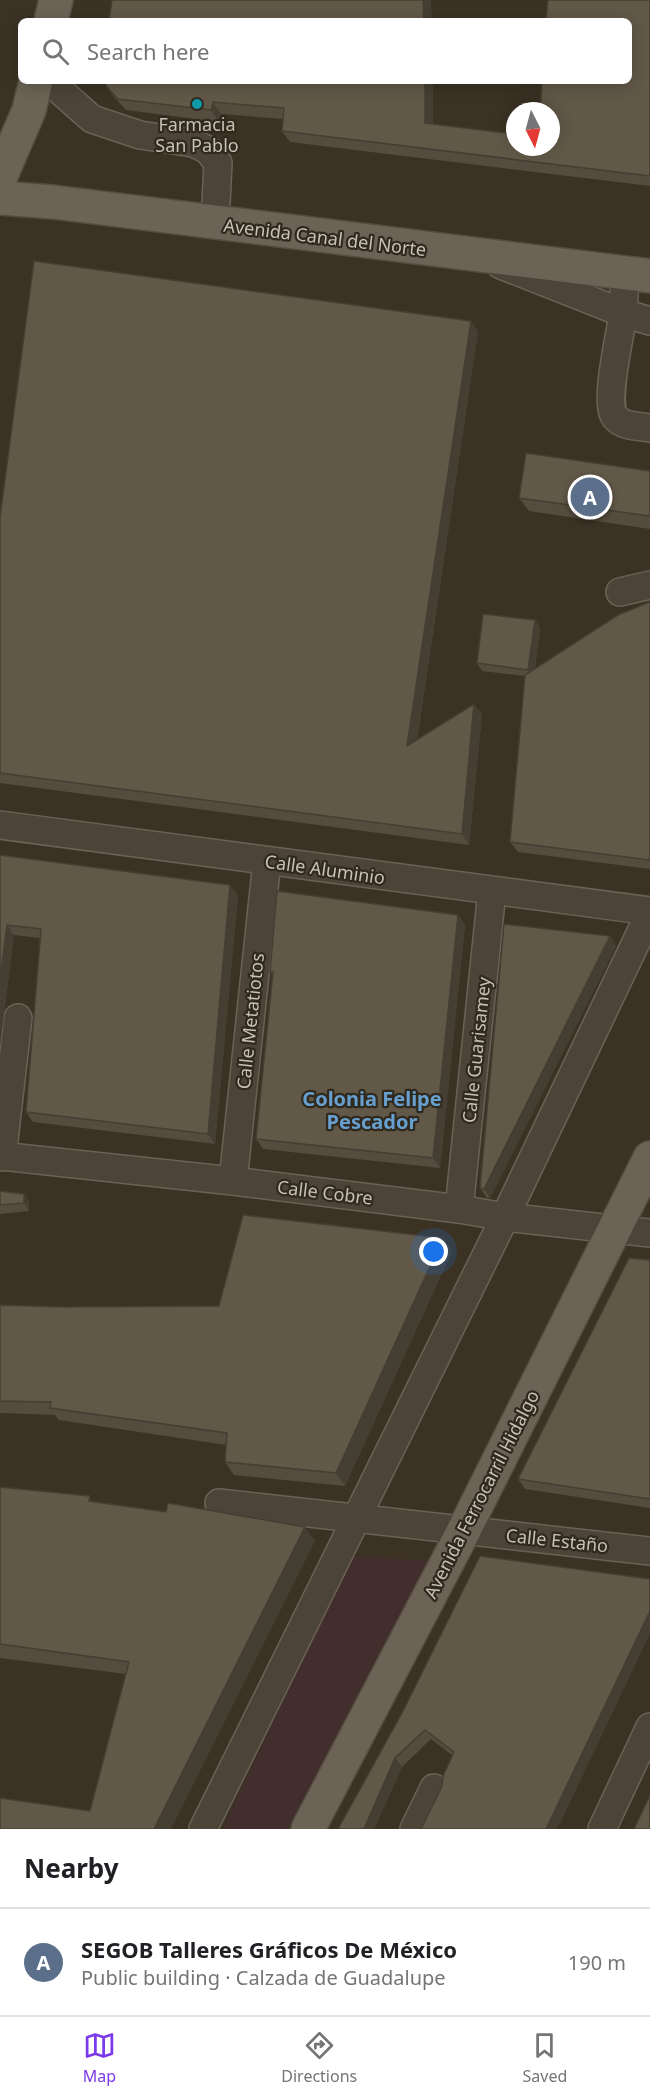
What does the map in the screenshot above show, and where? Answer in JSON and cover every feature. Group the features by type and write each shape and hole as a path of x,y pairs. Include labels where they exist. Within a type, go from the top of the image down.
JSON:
{"main road":[{"path":"52,18 57,0"},
{"path":"4,155 28,110 35,84"},
{"name":"Avenida Canal del Norte","path":"0,198 53,202 637,274"},
{"name":"Avenida Ferrocarril Hidalgo","path":"308,1829 464,1530 650,1158"}],"street":[{"path":"52,84 92,119 140,135 193,143 208,150 218,163 215,223"},
{"path":"474,255 623,313 650,321"},
{"path":"637,274 623,313 615,360 611,409 620,422 650,428"},
{"path":"620,592 650,585"},
{"name":"Calle Aluminio","path":"0,825 650,912"},
{"name":"Calle Metatiotos","path":"234,1180 267,861"},
{"name":"Calle Guarisamey","path":"459,1209 492,891"},
{"path":"203,1829 505,1217 650,912"},
{"path":"1,1156 18,1018"},
{"name":"Calle Cobre","path":"1,1156 234,1180 505,1217 650,1233"},
{"name":"Calle Estaño","path":"219,1503 650,1551"},
{"path":"602,1829 650,1727"},
{"path":"414,1829 434,1788"}],"shaded area":[{"path":"351,1556 427,1561 287,1829 223,1829"}],"building":[{"path":"112,0 423,0 424,18 109,18"},
{"path":"548,0 650,0 650,176 282,131 284,108 213,102 211,110 118,99 106,86 106,84 425,84 425,123 506,133 506,156 560,156 560,102 541,102 542,84 632,84 632,18 546,18"},
{"path":"34,261 471,321 407,746 474,704 462,834 0,773 0,517"},
{"path":"526,453 650,471 650,516 519,498"},
{"path":"650,602 649,860 510,842 525,675 618,615"},
{"path":"483,614 535,620 528,670 477,663"},
{"path":"0,855 230,885 208,1134 26,1112 41,929 7,925 0,980"},
{"path":"277,891 458,915 433,1158 256,1139 273,972 270,972"},
{"path":"504,924 610,936 484,1189 480,1188"},
{"path":"0,1191 24,1194 24,1203 0,1205"},
{"path":"243,1215 443,1238 336,1473 225,1462 227,1433 50,1408 51,1402 0,1401 0,1305 219,1306"},
{"path":"629,1258 650,1260 650,1499 518,1479"},
{"path":"0,1487 90,1496 89,1501 166,1512 168,1503 305,1527 154,1829 0,1829 0,1798 90,1811 129,1662 0,1644"},
{"path":"480,1556 650,1579 650,1611 546,1829 420,1829 442,1786 443,1776 454,1752 425,1730 395,1758 364,1829 338,1829 402,1713"},
{"path":"650,1795 650,1829 634,1829"}],"place":[{"name":"Farmacia San Pablo","path":"197,104"},
{"name":"SEGOB Talleres Gráficos De México","path":"590,497"}],"district":[{"name":"Colonia Felipe Pescador","path":"372,1110"}]}
